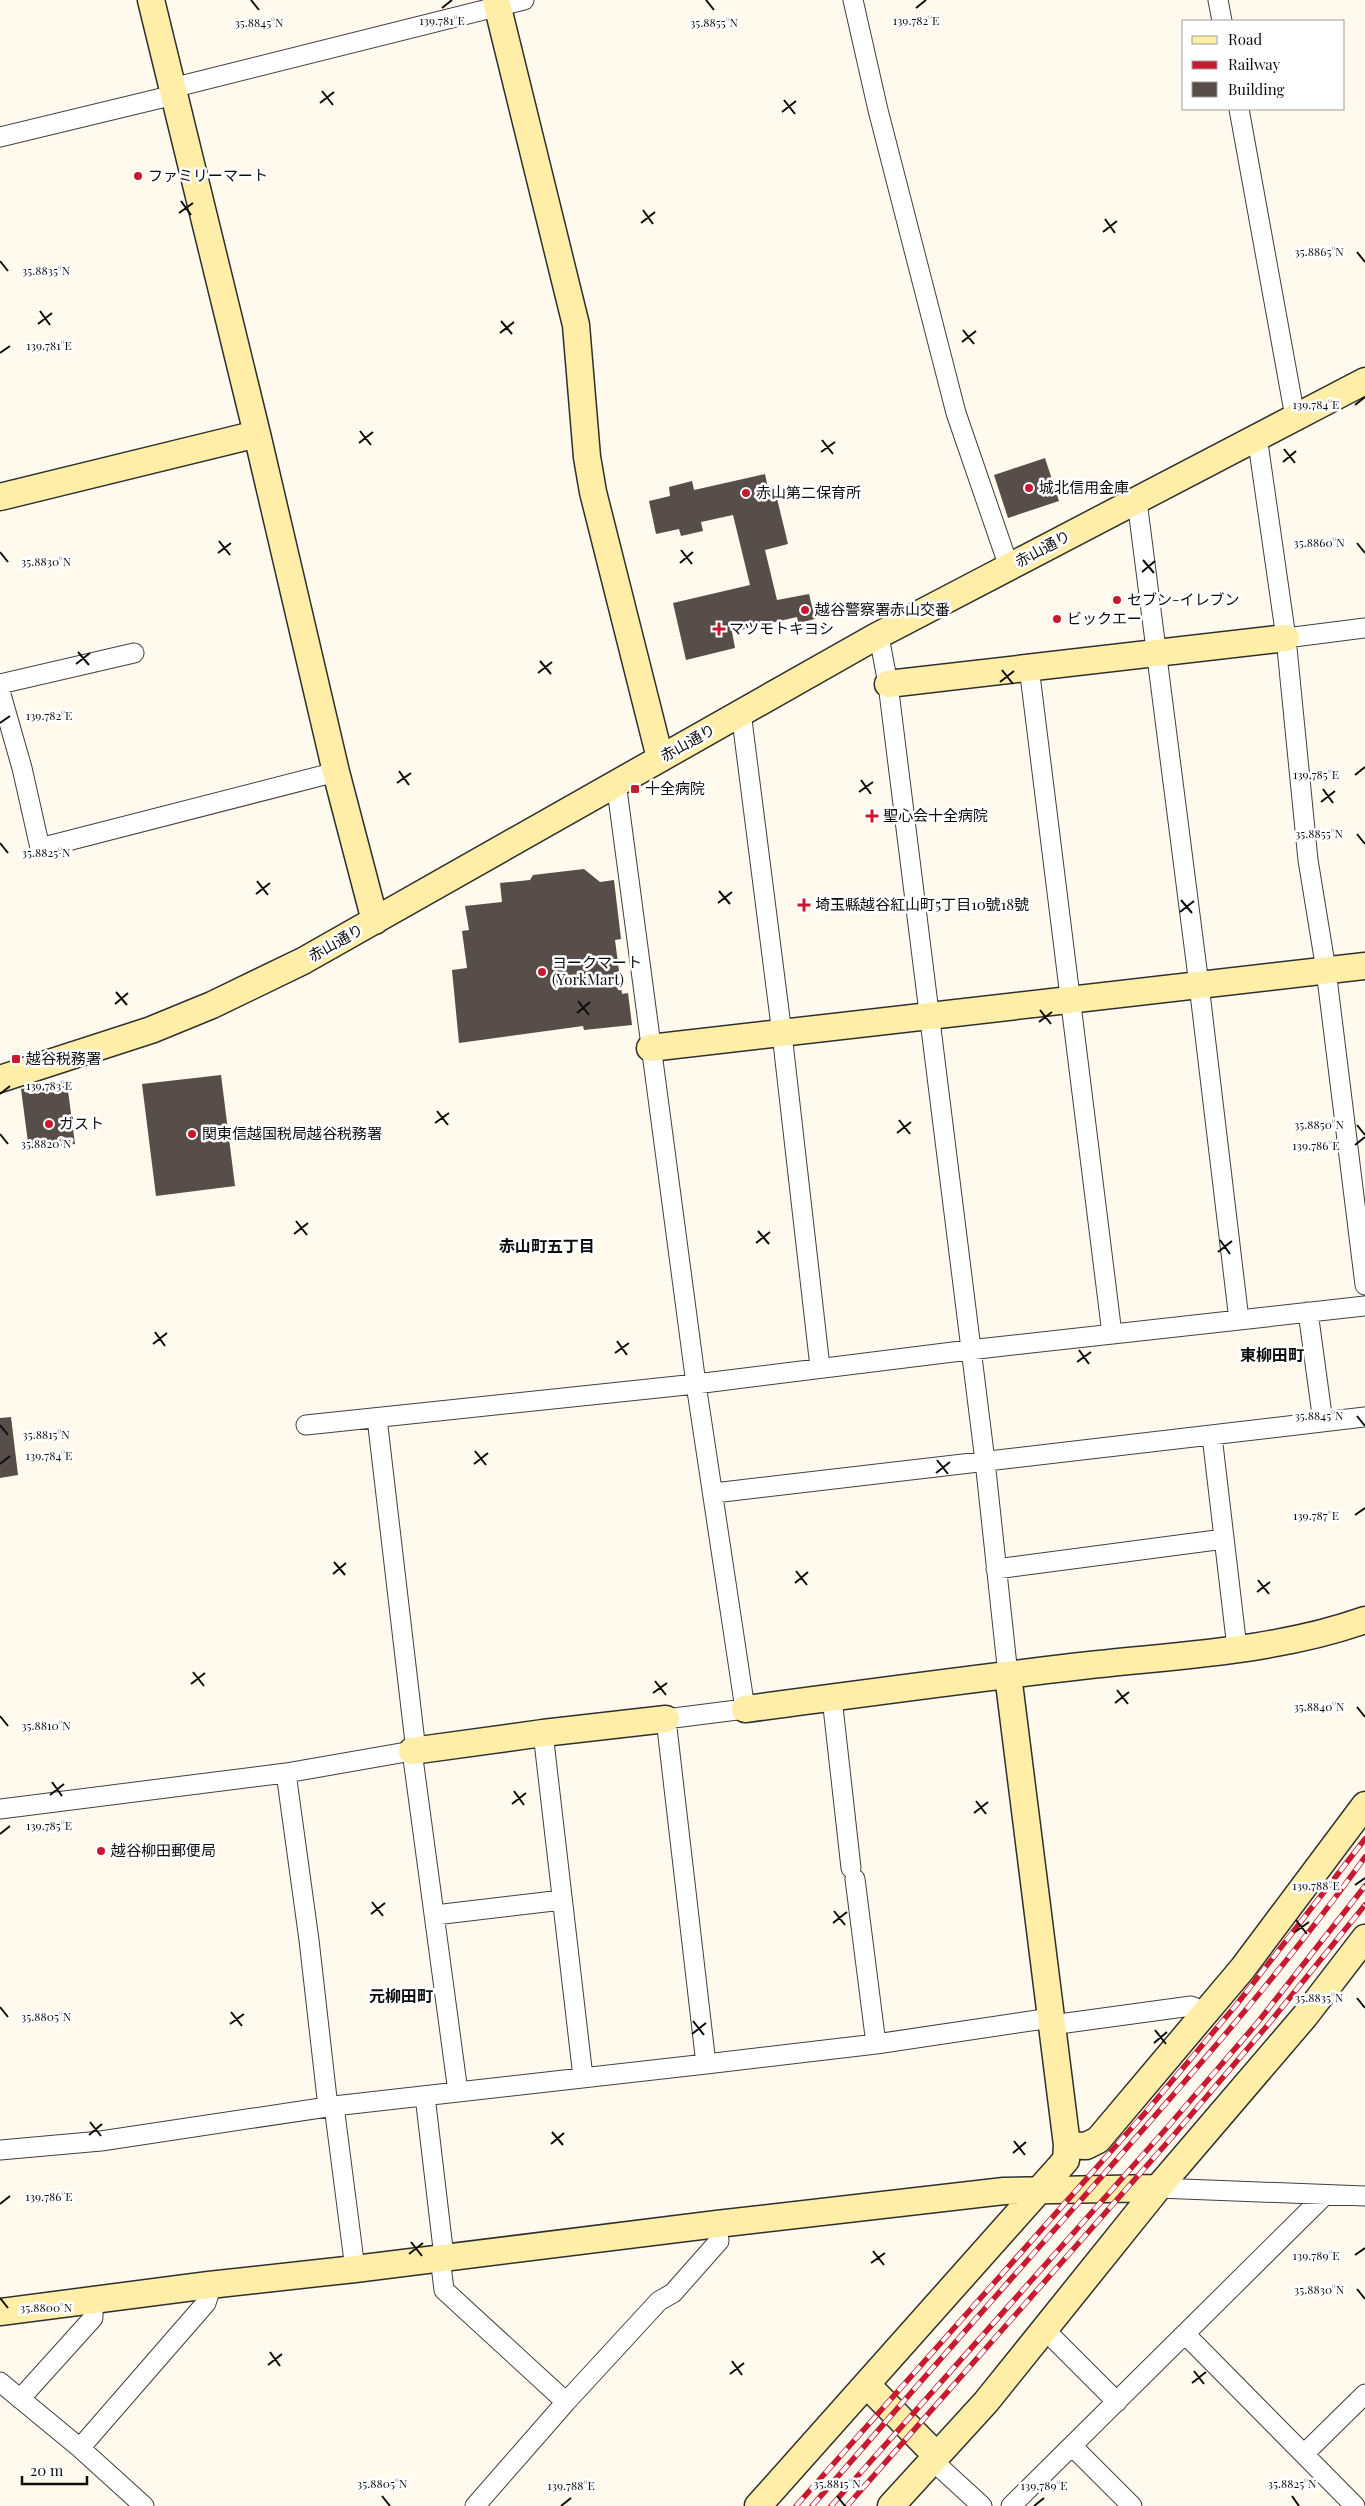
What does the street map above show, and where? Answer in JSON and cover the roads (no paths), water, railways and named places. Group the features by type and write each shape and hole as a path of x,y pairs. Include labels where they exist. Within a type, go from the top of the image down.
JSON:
{"street":[{"path":"151,0 257,434 336,772 375,922"},
{"path":"0,136 173,92 497,3 524,0"},
{"path":"853,0 880,120 956,413 1009,567"},
{"path":"1218,0 1222,20"},
{"path":"497,3 576,325 587,457 592,492 660,758"},
{"path":"1239,110 1295,417"},
{"name":"赤山通り","path":"0,1079 152,1030 212,1005 303,960 375,922 616,782 876,637 1365,381"},
{"path":"0,497 257,434"},
{"path":"1257,436 1286,638 1308,860 1326,970 1365,1285"},
{"path":"1136,501 1199,985 1240,1320"},
{"path":"888,684 1365,628"},
{"path":"758,2506 1041,2190 1066,2160 1067,2145 1008,1675 985,1461 969,1350 888,684 881,647 876,637"},
{"path":"0,684 134,653"},
{"path":"1029,667 1112,1334"},
{"path":"0,691 22,768 40,848 336,772"},
{"path":"741,712 782,1034 820,1367"},
{"path":"616,782 696,1384 714,1493 745,1709"},
{"path":"650,1048 929,1018 1070,999 1365,966"},
{"path":"306,1425 696,1384 820,1367 1365,1306"},
{"path":"1308,1312 1323,1422"},
{"path":"714,1493 1365,1417"},
{"path":"377,1418 414,1751 458,2092"},
{"path":"1212,1436 1237,1648"},
{"path":"996,1569 1224,1539"},
{"path":"0,1809 286,1773 414,1751 543,1733 1237,1648 1332,1631 1365,1620"},
{"path":"832,1698 876,2044"},
{"path":"666,1719 706,2064"},
{"path":"543,1733 583,2078"},
{"path":"286,1773 355,2269"},
{"path":"1067,2145 1086,2146 1098,2140 1243,1968 1365,1805"},
{"path":"435,1916 562,1900"},
{"path":"891,2506 986,2402 1158,2188 1305,2016 1365,1938"},
{"path":"0,2150 101,2141 331,2106 706,2064 1051,2022 1191,2006 1206,2012"},
{"path":"425,2096 444,2290 566,2402"},
{"path":"0,2312 93,2301 208,2284 355,2269 717,2224 1004,2192 1158,2188 1365,2196"},
{"path":"1011,2506 1325,2195"},
{"path":"475,2506 566,2402 659,2301 673,2293 719,2242 717,2224"},
{"path":"80,2448 206,2304 209,2294 208,2284"},
{"path":"20,2399 93,2318 93,2301"},
{"path":"1045,2330 1117,2402"},
{"path":"1185,2334 1355,2506"},
{"path":"0,2382 80,2448 144,2506"},
{"path":"867,2385 935,2459 982,2506"},
{"path":"1304,2454 1365,2394"},
{"path":"1072,2446 1132,2506"}],"railway":[{"path":"796,2506 1145,2113 1237,2004 1365,1839"},
{"path":"812,2506 1196,2069 1266,1986 1365,1857"},
{"path":"831,2506 1165,2130 1258,2022 1365,1886"},
{"path":"847,2506 1173,2136 1266,2027 1365,1905"}],"place":[{"name":"ファミリーマート","path":"138,176"},
{"name":"城北信用金庫","path":"1029,488"},
{"name":"赤山第二保育所","path":"746,493"},
{"name":"セブン-イレブン","path":"1117,600"},
{"name":"越谷警察署赤山交番","path":"805,610"},
{"name":"ビックエー","path":"1057,619"},
{"name":"マツモトキヨシ","path":"719,629"},
{"name":"十全病院","path":"635,789"},
{"name":"聖心会十全病院","path":"872,816"},
{"name":"埼玉縣越谷紅山町5丁目10號18號","path":"804,905"},
{"name":"ヨークマート (YorkMart)","path":"542,972"},
{"name":"越谷税務署","path":"16,1059"},
{"name":"ガスト","path":"49,1124"},
{"name":"関東信越国税局越谷税務署","path":"192,1134"},
{"name":"越谷柳田郵便局","path":"101,1851"}],"district":[{"name":"赤山町五丁目","path":"547,1246"},
{"name":"東柳田町","path":"1272,1355"},
{"name":"元柳田町","path":"401,1996"}]}
